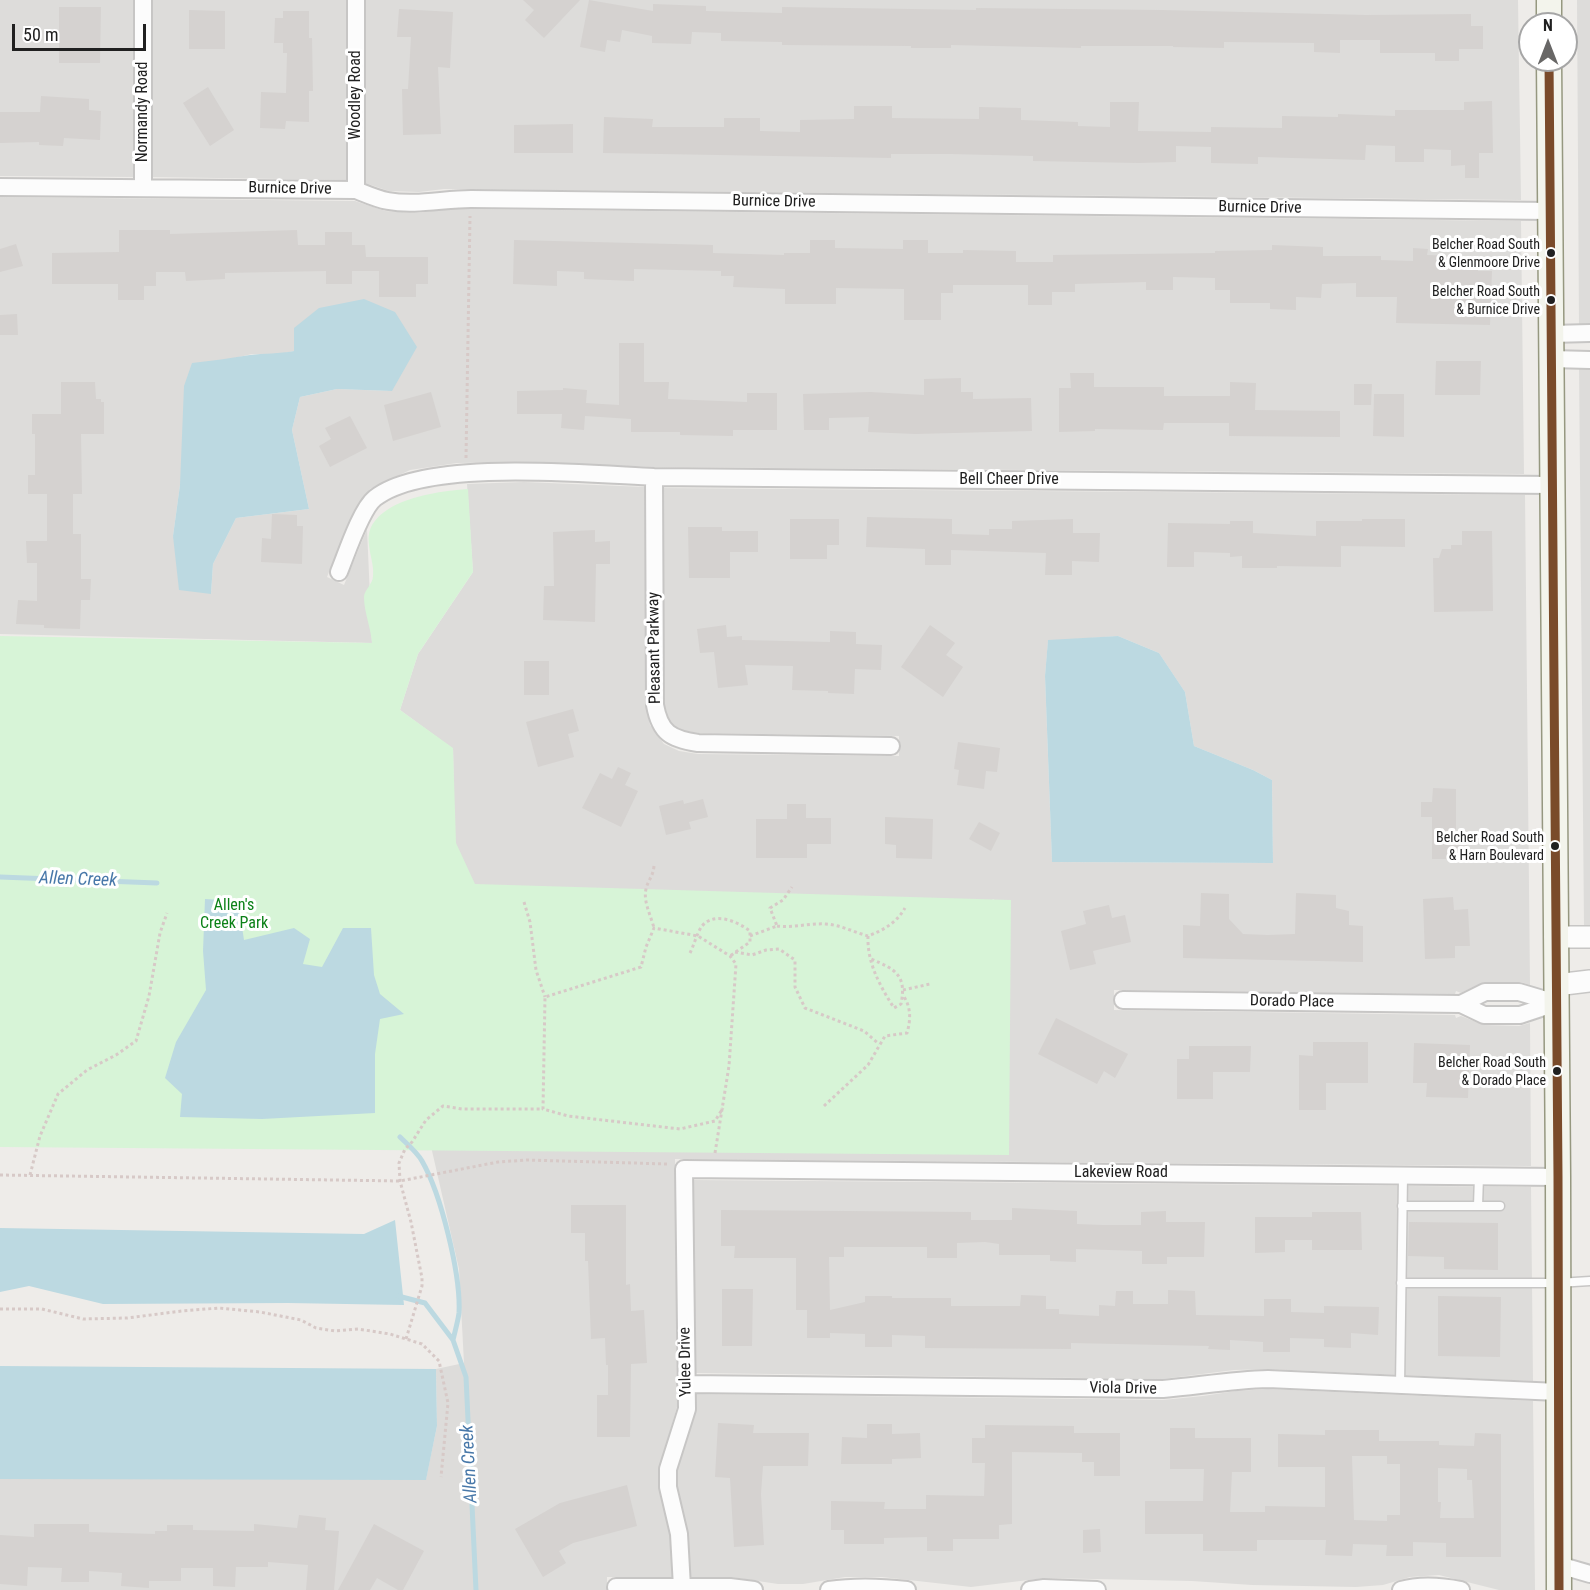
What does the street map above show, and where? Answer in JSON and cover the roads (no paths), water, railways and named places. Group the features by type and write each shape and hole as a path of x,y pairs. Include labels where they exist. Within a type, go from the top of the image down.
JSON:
{"main road":[{"path":"1549,72 1559,1590"}],"street":[{"name":"Normandy Road","path":"143,0 143,187"},
{"name":"Woodley Road","path":"356,0 356,190"},
{"name":"Burnice Drive","path":"0,187 356,190 388,201 419,202 471,199 1550,211"},
{"path":"1551,334 1590,333"},
{"path":"1551,359 1590,360"},
{"name":"Bell Cheer Drive","path":"339,572 356,529 374,499 411,480 466,473 524,472 654,477 1552,484"},
{"name":"Pleasant Parkway","path":"654,477 655,705 657,719 667,734 682,741 698,743 891,746"},
{"path":"1555,937 1590,937"},
{"path":"1556,994 1590,981"},
{"name":"Dorado Place","path":"1461,1004 1485,992 1556,994"},
{"name":"Dorado Place","path":"1123,1000 1461,1004 1484,1015 1520,1015 1556,994"},
{"name":"Lakeview Road","path":"684,1169 1558,1177"},
{"name":"Yulee Drive","path":"682,1587 679,1534 668,1487 668,1469 687,1409 684,1169"},
{"name":"Viola Drive","path":"686,1384 1163,1389 1202,1386 1235,1380 1268,1379 1558,1392"},
{"path":"1559,1564 1590,1574"},
{"path":"1401,1590 1411,1587 1439,1586 1461,1590"},
{"path":"616,1587 730,1587 754,1590"},
{"path":"829,1590 846,1587 907,1590"},
{"path":"1030,1590 1044,1588 1097,1590"}],"lane":[{"path":"1400,1385 1403,1176"},
{"path":"1478,1206 1479,1176"},
{"path":"1402,1206 1500,1206"},
{"path":"1401,1283 1590,1281"}],"water":[{"path":"364,299 395,312 417,347 392,391 337,389 300,397 292,430 309,509 236,518 213,564 211,594 179,590 173,536 180,485 184,386 192,363 294,351 294,328 319,308"},
{"path":"1118,636 1159,653 1185,692 1194,746 1272,780 1273,863 1052,862 1045,676 1048,640"},
{"path":"205,899 238,901 244,940 294,928 310,939 303,964 322,967 343,928 371,928 374,975 380,994 404,1014 380,1019 375,1054 375,1113 262,1119 180,1117 182,1094 165,1078 176,1042 206,990 203,951"},
{"path":"395,1220 404,1305 103,1304 29,1286 0,1292 0,1228 364,1234"},
{"path":"0,1366 436,1369 437,1426 426,1480 0,1479"}],"waterway":[{"name":"Allen Creek","path":"0,877 157,883"},
{"name":"Allen Creek","path":"400,1137 420,1158 429,1175 443,1214 459,1297 459,1313 453,1340"},
{"name":"Allen Creek","path":"398,1296 425,1303 453,1340 466,1377 476,1590"}],"place":[{"name":"Belcher Road South & Glenmoore Drive","path":"1551,253"},
{"name":"Belcher Road South & Burnice Drive","path":"1551,300"},
{"name":"Belcher Road South & Harn Boulevard","path":"1555,846"},
{"name":"Belcher Road South & Dorado Place","path":"1557,1071"}],"park label":[{"name":"Allen's Creek Park","path":"234,915"}]}
